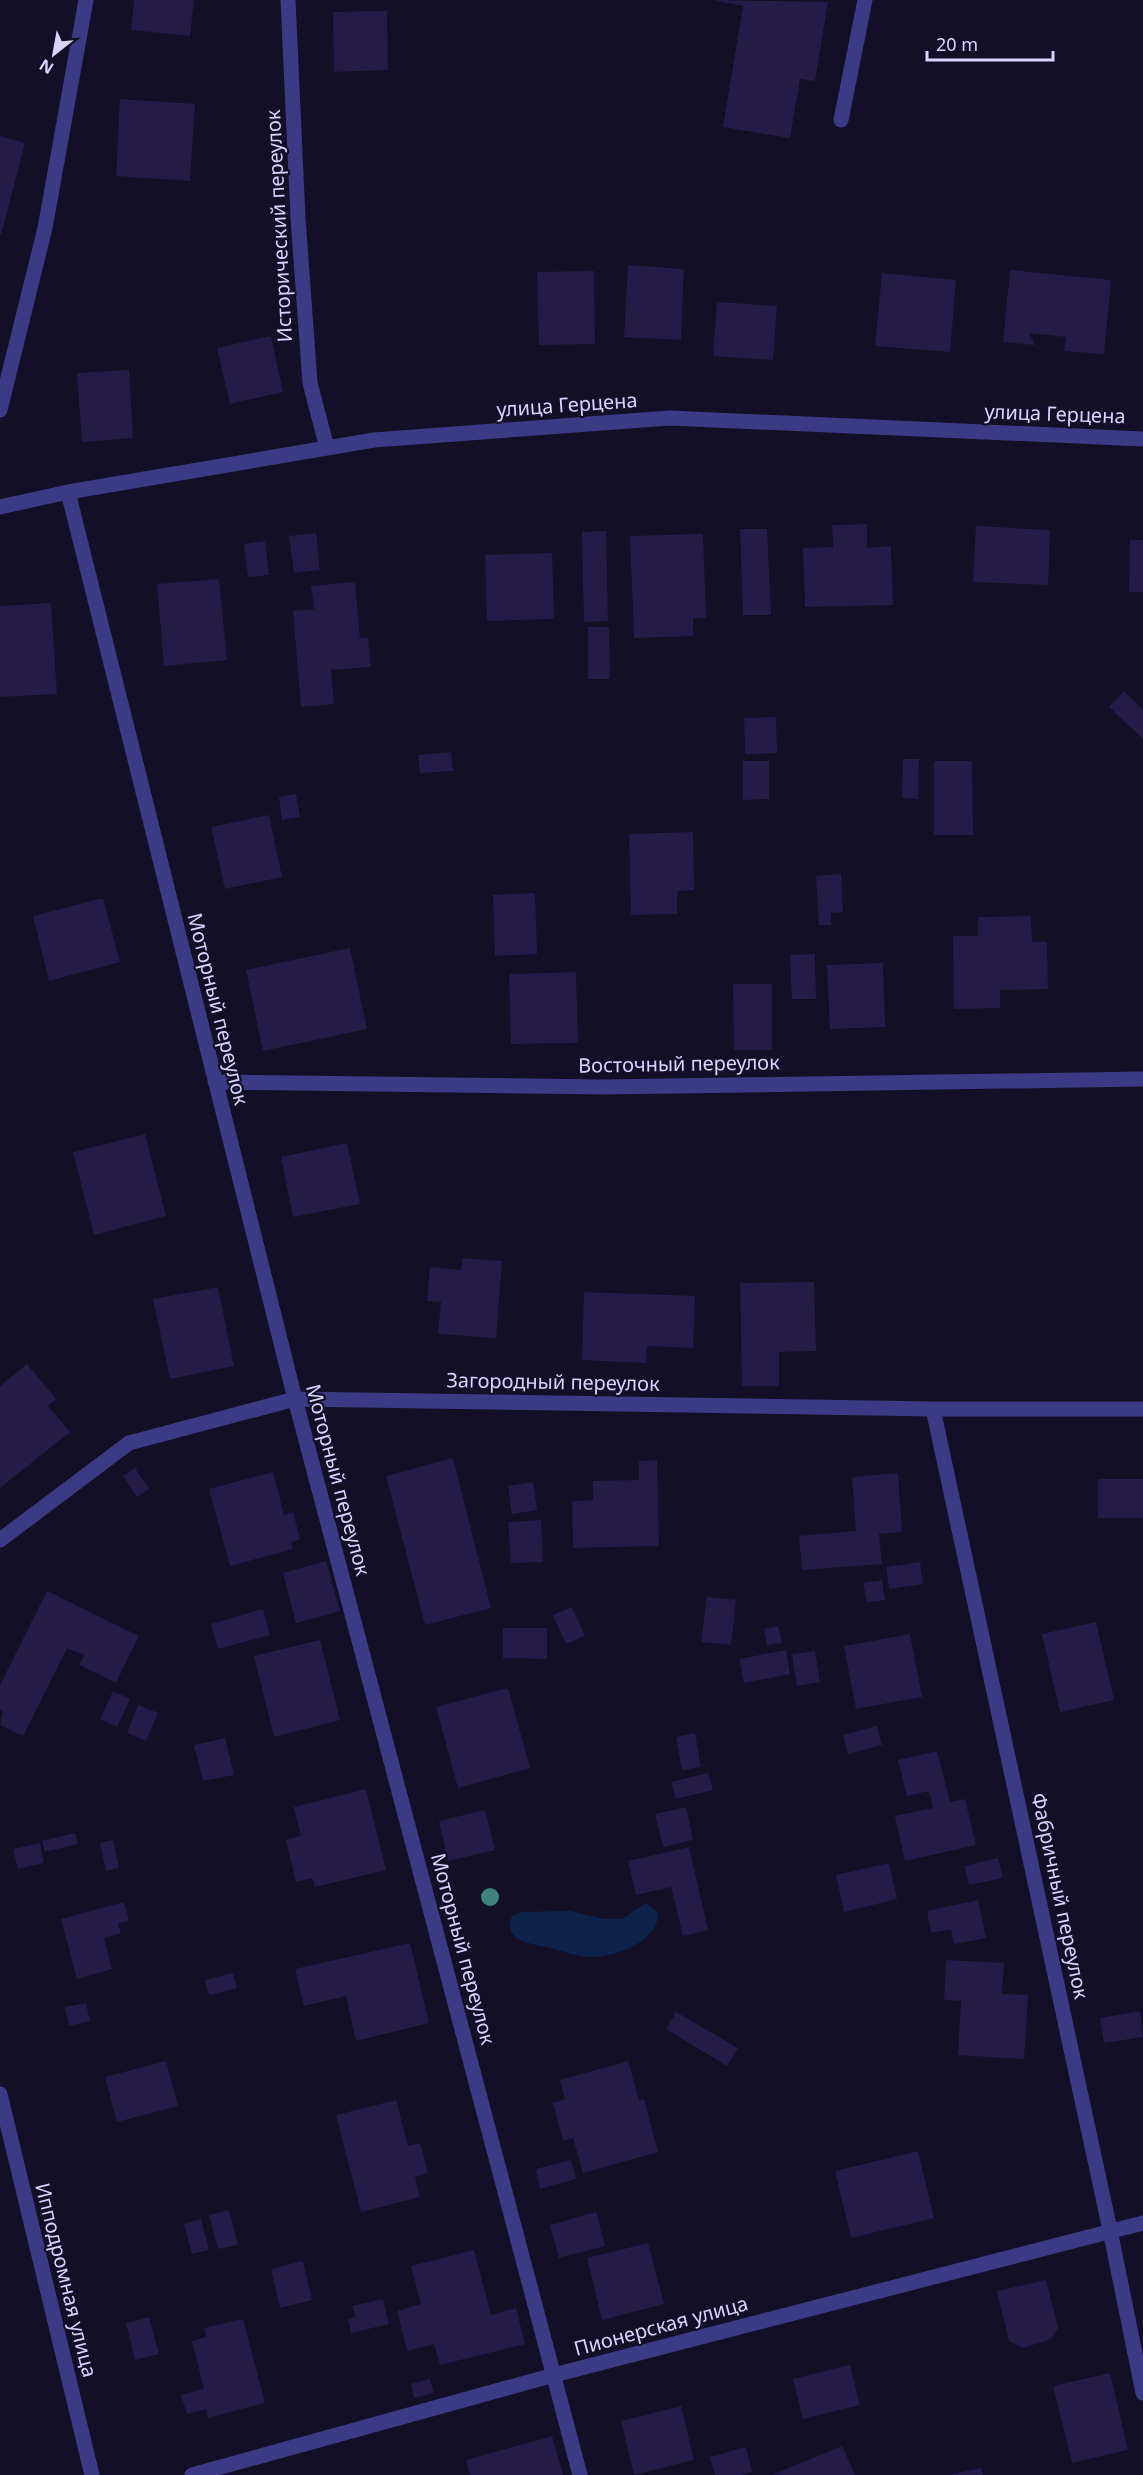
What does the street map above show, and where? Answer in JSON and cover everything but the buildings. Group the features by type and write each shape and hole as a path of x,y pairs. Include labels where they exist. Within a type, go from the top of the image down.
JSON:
{"street":[{"path":"0,411 45,228 86,0"},
{"name":"Исторический переулок","path":"288,0 298,218 310,383 327,448"},
{"path":"841,120 865,0"},
{"name":"улица Герцена","path":"0,507 68,492 374,440 670,418 1143,439"},
{"name":"Моторный переулок","path":"68,492 295,1399 580,2475"},
{"name":"Восточный переулок","path":"215,1082 604,1087 1143,1079"},
{"name":"Загородный переулок","path":"0,1540 129,1443 295,1399 933,1409 1143,1409"},
{"name":"Фабричный переулок","path":"933,1409 1143,2393"},
{"name":"Ипподромная улица","path":"0,2094 92,2475"},
{"name":"Пионерская улица","path":"192,2475 554,2375 1143,2223"}],"water":[{"path":"646,1903 658,1912 657,1922 652,1931 635,1945 612,1954 591,1957 574,1955 525,1942 514,1936 511,1931 512,1916 520,1912 570,1911 604,1919 622,1919"}]}
